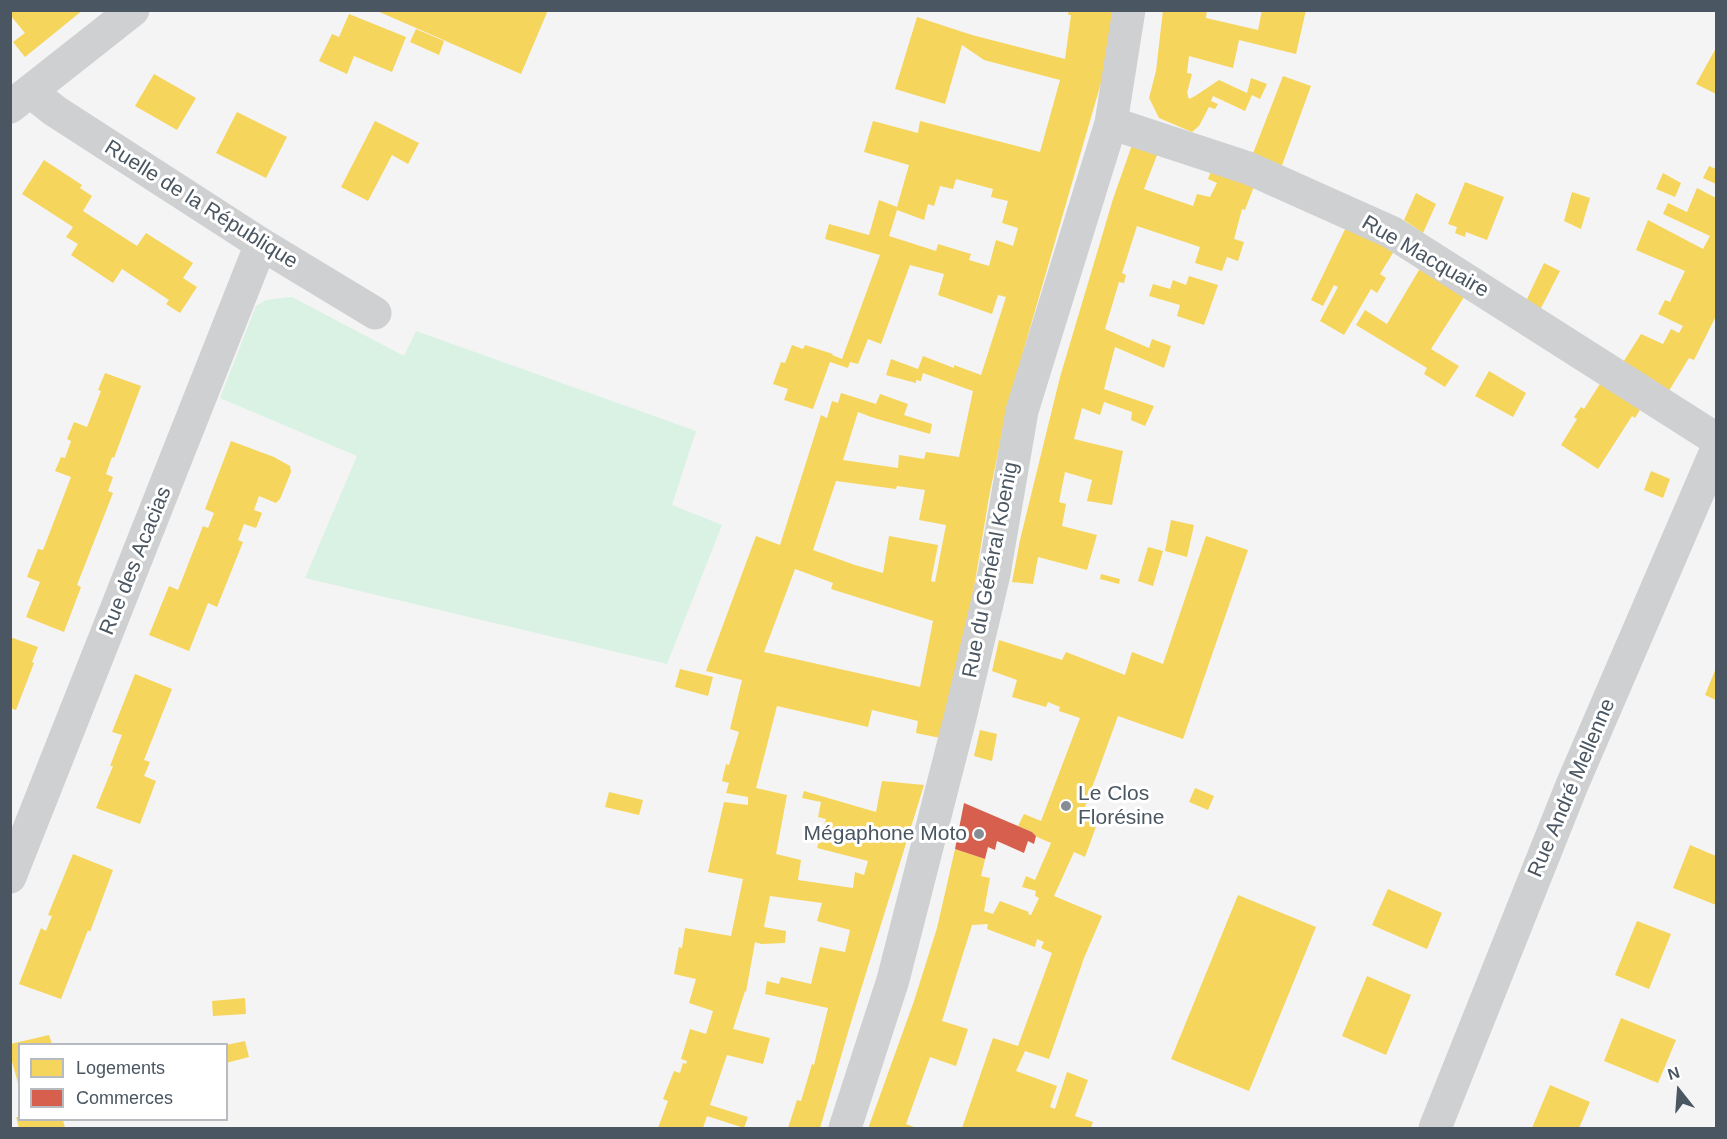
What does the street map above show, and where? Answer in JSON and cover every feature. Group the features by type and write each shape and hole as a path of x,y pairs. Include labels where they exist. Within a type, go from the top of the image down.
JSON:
{"street":[{"path":"21,99 133,10"},
{"name":"Rue du Général Koenig","path":"845,1128 893,980 960,718 994,574 1022,411 1111,123 1129,10"},
{"name":"Ruelle de la République","path":"21,99 54,111 261,244 375,313"},
{"name":"Rue Macquaire","path":"1111,123 1248,168 1391,232 1716,439"},
{"name":"Rue des Acacias","path":"10,877 261,244"},
{"name":"Rue André Mellenne","path":"1435,1128 1572,785 1716,451"}],"green space":[{"path":"292,297 404,356 416,331 696,431 672,505 722,525 667,664 305,578 357,456 220,398 256,306 266,300"}],"building: Logements":[{"path":"10,10 83,10 25,57 13,42 25,33 10,15"},
{"path":"375,10 548,10 521,74"},
{"path":"1069,10 1113,10 1105,69 1008,404 974,588 940,738 916,733 918,721 872,710 868,727 777,706 756,788 787,795 776,854 801,860 798,880 853,888 855,872 864,875 868,861 817,848 826,819 818,817 821,802 802,798 804,791 876,812 882,781 924,785 820,1128 788,1128 797,1100 801,1101 812,1064 814,1065 828,1008 765,994 767,981 779,984 781,977 811,984 820,947 845,952 850,930 817,921 822,903 770,896 764,927 786,931 785,943 755,942 746,992 733,1029 770,1038 763,1064 727,1055 710,1105 748,1117 744,1128 707,1116 703,1128 658,1128 668,1101 663,1099 674,1071 680,1073 683,1063 686,1064 687,1061 681,1059 690,1029 706,1034 713,1011 689,1003 696,979 674,974 685,928 731,936 743,879 708,872 724,802 748,805 748,797 726,793 729,783 722,781 739,732 730,729 742,680 706,671 756,536 780,545 821,415 827,418 832,401 838,403 841,393 876,404 880,394 908,404 904,415 932,424 930,434 858,412 843,460 898,468 899,455 924,459 926,452 959,457 973,391 923,373 921,381 916,380 916,383 886,375 891,359 918,369 923,356 981,375 1006,297 998,295 992,314 938,295 944,274 910,265 881,344 868,339 858,364 850,362 848,368 830,362 813,409 784,400 788,389 773,384 781,362 785,363 792,345 803,349 805,345 842,359 880,255 825,239 829,224 869,235 879,200 897,207 909,165 864,152 873,121 918,133 920,121 1040,152 1060,80 984,60 962,45 945,104 895,89 917,17 972,35 1065,59 1071,15 1068,15","holes":["956,179 993,189 991,197 1008,201 1002,223 1018,228 1013,246 996,240 989,266 969,260 971,254 938,244 936,251 889,236 897,210 924,220 928,204 934,206 940,186 953,189","836,481 896,489 897,486 925,490 919,520 946,525 935,582 931,581 938,545 889,536 883,573 813,550","795,569 833,583 831,589 933,621 920,687 764,652"]},
{"path":"1163,10 1207,10 1206,18 1258,30 1262,10 1306,10 1296,54 1239,40 1233,68 1189,56 1187,73 1192,74 1187,93 1189,99 1219,80 1247,93 1251,78 1267,84 1260,99 1252,95 1245,111 1213,96 1211,101 1218,104 1215,109 1209,107 1199,126 1192,132 1159,118 1149,98 1156,71"},
{"path":"349,14 406,37 392,72 354,56 347,74 319,61 332,34 339,37"},
{"path":"416,29 444,41 439,55 410,42"},
{"path":"1716,48 1716,94 1696,84"},
{"path":"154,74 196,98 177,130 135,106"},
{"path":"1283,76 1311,86 1281,168 1252,156"},
{"path":"237,112 287,137 266,178 216,153"},
{"path":"375,121 419,143 408,164 392,155 368,201 341,187"},
{"path":"1133,142 1159,150 1144,189 1193,206 1197,194 1210,197 1217,183 1208,179 1213,166 1256,181 1245,210 1242,209 1234,239 1244,242 1238,261 1227,257 1222,271 1195,263 1200,247 1137,226 1122,273 1126,275 1124,283 1119,282 1105,329 1149,348 1152,339 1171,346 1164,368 1115,347 1104,389 1154,406 1145,426 1131,420 1132,412 1104,402 1100,415 1082,408 1074,439 1123,451 1112,505 1087,501 1092,480 1065,472 1059,502 1066,504 1062,526 1097,535 1087,570 1038,557 1033,584 1012,582 1060,377 1113,199"},
{"path":"44,160 82,185 80,188 92,196 83,211 137,246 146,233 193,263 183,278 197,287 180,313 166,304 169,300 122,269 113,283 71,255 78,244 66,237 73,227 22,194"},
{"path":"1709,166 1716,169 1716,184 1703,178"},
{"path":"1663,173 1681,183 1675,197 1656,189"},
{"path":"1465,182 1504,197 1487,240 1466,232 1465,237 1455,233 1457,227 1448,224"},
{"path":"1697,188 1716,198 1716,316 1694,360 1689,358 1667,394 1622,364 1641,334 1663,344 1671,329 1679,333 1683,326 1658,314 1665,300 1670,302 1685,271 1636,250 1648,220 1703,249 1710,236 1663,214 1668,203 1687,212"},
{"path":"1572,192 1590,198 1581,229 1564,221"},
{"path":"1416,193 1436,204 1423,233 1404,220"},
{"path":"1348,223 1396,248 1380,274 1386,278 1377,293 1371,289 1344,335 1320,321 1338,287 1334,285 1323,306 1311,300"},
{"path":"1544,263 1560,271 1540,310 1526,301"},
{"path":"1422,265 1466,294 1431,349 1459,366 1445,387 1424,374 1427,368 1356,325 1365,310 1387,324"},
{"path":"1189,276 1218,285 1204,325 1177,316 1180,305 1149,296 1153,284 1170,289 1173,280 1186,285"},
{"path":"1489,371 1526,393 1513,417 1475,396"},
{"path":"105,373 141,386 106,474 113,477 108,491 113,493 77,585 81,587 64,632 26,617 40,582 27,577 38,549 43,550 71,477 55,471 61,457 65,458 71,441 67,439 74,422 87,427 101,391 98,390"},
{"path":"1603,379 1643,405 1635,418 1632,416 1598,469 1561,445 1577,419 1574,417 1581,407 1584,409"},
{"path":"231,441 274,457 290,466 291,472 280,499 276,503 259,496 254,510 262,513 256,528 244,524 238,540 243,542 217,607 208,603 189,651 149,635 169,586 178,590 203,526 208,528 214,513 205,509"},
{"path":"1651,471 1670,479 1663,498 1644,490"},
{"path":"1171,520 1194,525 1187,557 1165,551"},
{"path":"1206,536 1248,550 1183,739 1118,716 1085,807 1100,813 1098,821 1085,857 1074,852 1054,896 1102,916 1084,958 1049,1059 1025,1051 1016,1071 1057,1086 1050,1107 1055,1109 1067,1072 1088,1080 1075,1116 1093,1122 1091,1128 962,1128 993,1038 1018,1046 1052,953 1041,948 1044,942 1037,939 1035,947 987,929 988,924 972,925 942,1021 968,1029 956,1066 930,1057 906,1124 917,1128 870,1128 937,928 955,849 985,859 981,876 990,878 984,911 993,914 1000,901 1029,912 1028,914 1031,915 1039,898 1035,896 1036,891 1022,887 1026,876 1035,880 1051,843 1018,826 1024,814 1041,821 1080,718 1059,711 1060,707 1048,702 1046,707 1012,697 1017,680 992,671 999,640 1062,660 1066,652 1125,675 1132,652 1163,664"},
{"path":"1148,547 1163,551 1153,586 1138,581"},
{"path":"1101,574 1120,579 1119,584 1100,579"},
{"path":"10,637 38,647 16,710 10,708"},
{"path":"1716,668 1716,700 1705,695"},
{"path":"680,669 713,677 708,696 675,687"},
{"path":"135,674 172,689 144,760 150,762 144,776 156,781 140,824 96,808 113,766 110,766 122,735 112,732"},
{"path":"980,730 997,734 992,761 974,756"},
{"path":"1195,788 1214,796 1208,810 1189,802"},
{"path":"609,792 643,800 639,815 605,807"},
{"path":"1690,845 1716,856 1716,905 1673,888"},
{"path":"73,854 113,870 90,932 88,930 61,999 19,984 41,928 46,931 52,916 48,915"},
{"path":"1388,889 1442,913 1427,949 1372,925"},
{"path":"1238,895 1316,927 1249,1091 1171,1059"},
{"path":"1637,921 1671,934 1649,989 1615,975"},
{"path":"1367,976 1411,995 1386,1055 1342,1036"},
{"path":"245,998 246,1014 213,1016 212,1001"},
{"path":"1621,1018 1676,1040 1658,1083 1604,1061"},
{"path":"49,1035 52,1043 18,1043 18,1083 10,1054 10,1044"},
{"path":"245,1041 249,1057 228,1062 228,1045"},
{"path":"1550,1085 1590,1102 1579,1128 1532,1128"},
{"path":"16,1117 18,1121 63,1121 65,1128 19,1128"}],"building: Commerces":[{"path":"964,803 1032,832 1036,836 1034,844 1028,841 1024,853 997,841 995,850 988,847 985,859 955,849"}],"place":[{"name":"Le Clos Florésine","path":"1066,806"},
{"name":"Mégaphone Moto","path":"979,834"}]}
